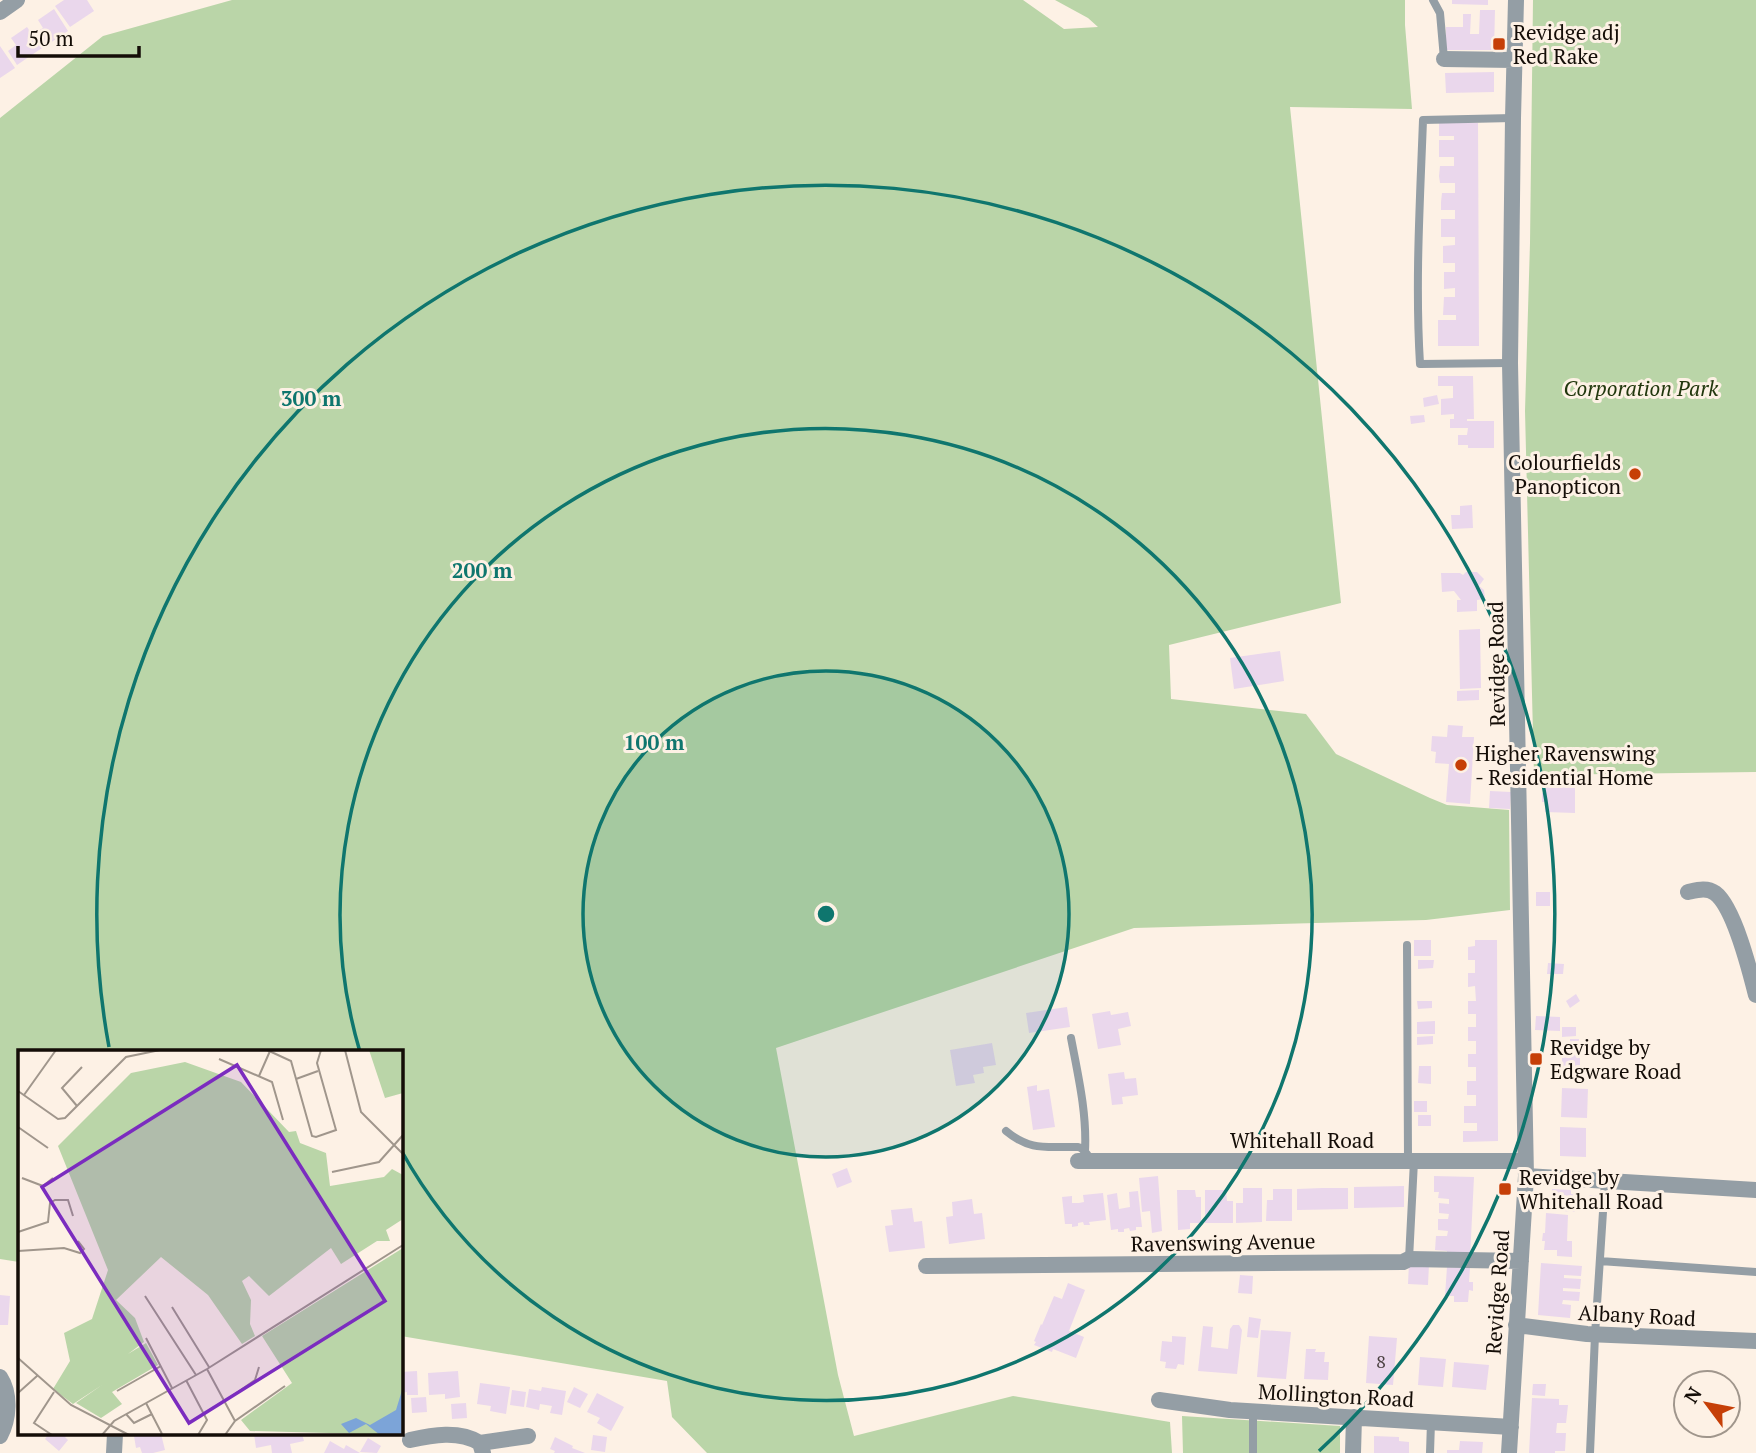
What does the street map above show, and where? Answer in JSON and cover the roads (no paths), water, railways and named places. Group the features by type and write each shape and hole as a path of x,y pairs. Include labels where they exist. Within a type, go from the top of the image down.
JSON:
{"street":[{"path":"0,12 17,0"},
{"name":"Revidge Road","path":"1510,1453 1525,1169 1510,363 1516,0"},
{"path":"1444,59 1514,60"},
{"path":"1688,892 1704,889 1716,894 1727,908 1747,958 1756,995"},
{"name":"Whitehall Road","path":"1084,1158 1411,1161 1525,1169 1605,1181 1756,1190"},
{"name":"Ravenswing Avenue","path":"926,1266 1403,1262 1409,1259 1521,1261"},
{"name":"Albany Road","path":"1516,1325 1595,1335 1756,1341"},
{"path":"0,1377 7,1394 6,1422 0,1436"},
{"name":"Mollington Road","path":"1159,1400 1230,1410 1510,1427"},
{"path":"1353,1453 1354,1417"},
{"path":"410,1440 436,1434 472,1438 482,1448 528,1436"}],"lane":[{"path":"1433,0 1440,13 1444,59"},
{"path":"1510,363 1420,364 1417,317 1423,120 1513,118"},
{"path":"1407,945 1411,1161 1409,1259"},
{"path":"1071,1038 1082,1091 1086,1136 1084,1158"},
{"path":"1006,1131 1022,1143 1041,1147 1077,1147 1084,1158"},
{"path":"1590,1453 1605,1181"},
{"path":"1600,1261 1756,1272"},
{"path":"1253,1411 1253,1453"},
{"path":"1430,1453 1432,1422"}],"place":[{"name":"Revidge adj Red Rake","path":"1499,44"},
{"name":"Colourfields Panopticon","path":"1635,474"},
{"name":"Higher Ravenswing - Residential Home","path":"1461,765"},
{"name":"Revidge by Edgware Road","path":"1536,1059"},
{"name":"Revidge by Whitehall Road","path":"1505,1189"}],"park label":[{"name":"Corporation Park","path":"1641,388"}]}
